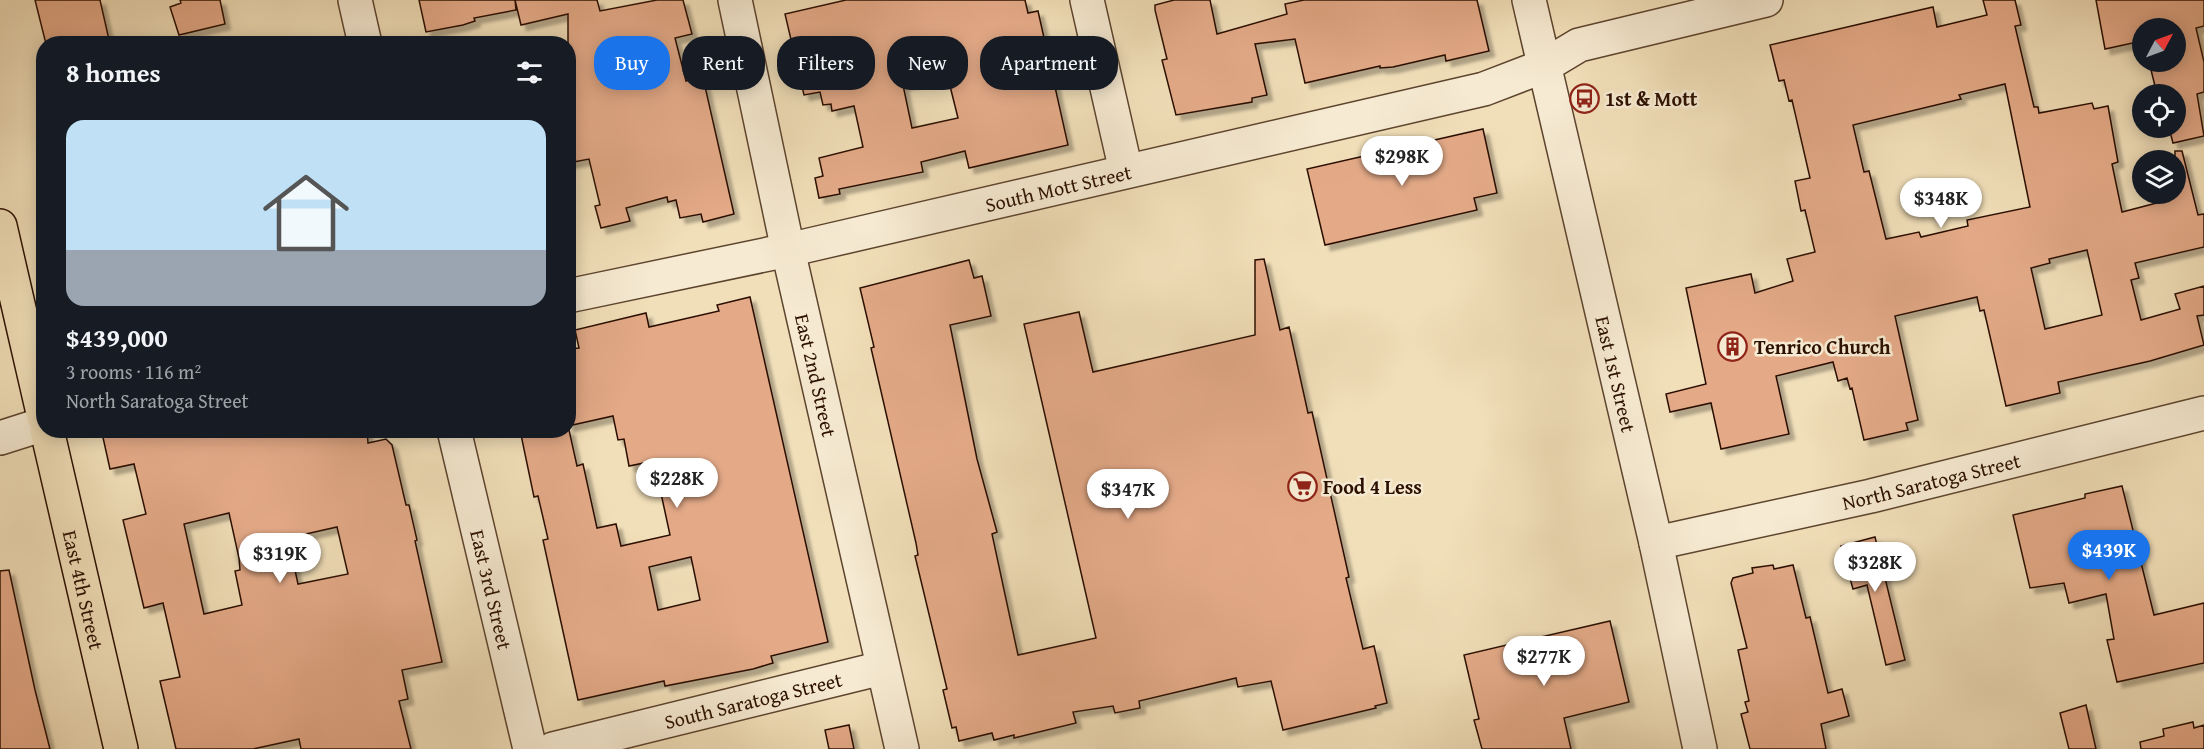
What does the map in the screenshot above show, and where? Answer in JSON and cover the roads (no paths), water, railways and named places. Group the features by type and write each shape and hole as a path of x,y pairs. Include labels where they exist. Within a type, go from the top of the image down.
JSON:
{"main road":[{"path":"0,226 36,382"},
{"name":"East 4th Street","path":"49,438 121,749"}],"street":[{"path":"356,0 363,36"},
{"name":"East 2nd Street","path":"735,0 788,250 902,749"},
{"path":"1087,0 1126,171"},
{"name":"East 1st Street","path":"1529,0 1656,543 1700,749"},
{"name":"South Mott Street","path":"576,294 788,250 1484,89 1544,66 1579,45 1766,0"},
{"name":"North Saratoga Street","path":"1656,543 1871,496 2204,413"},
{"path":"0,438 36,427"},
{"name":"East 3rd Street","path":"456,438 530,749"},
{"name":"South Saratoga Street","path":"553,749 882,668"}],"place":[{"name":"1st & Mott","path":"1584,98"},
{"name":"Tenrico Church","path":"1733,346"},
{"name":"Food 4 Less","path":"1302,486"}]}
